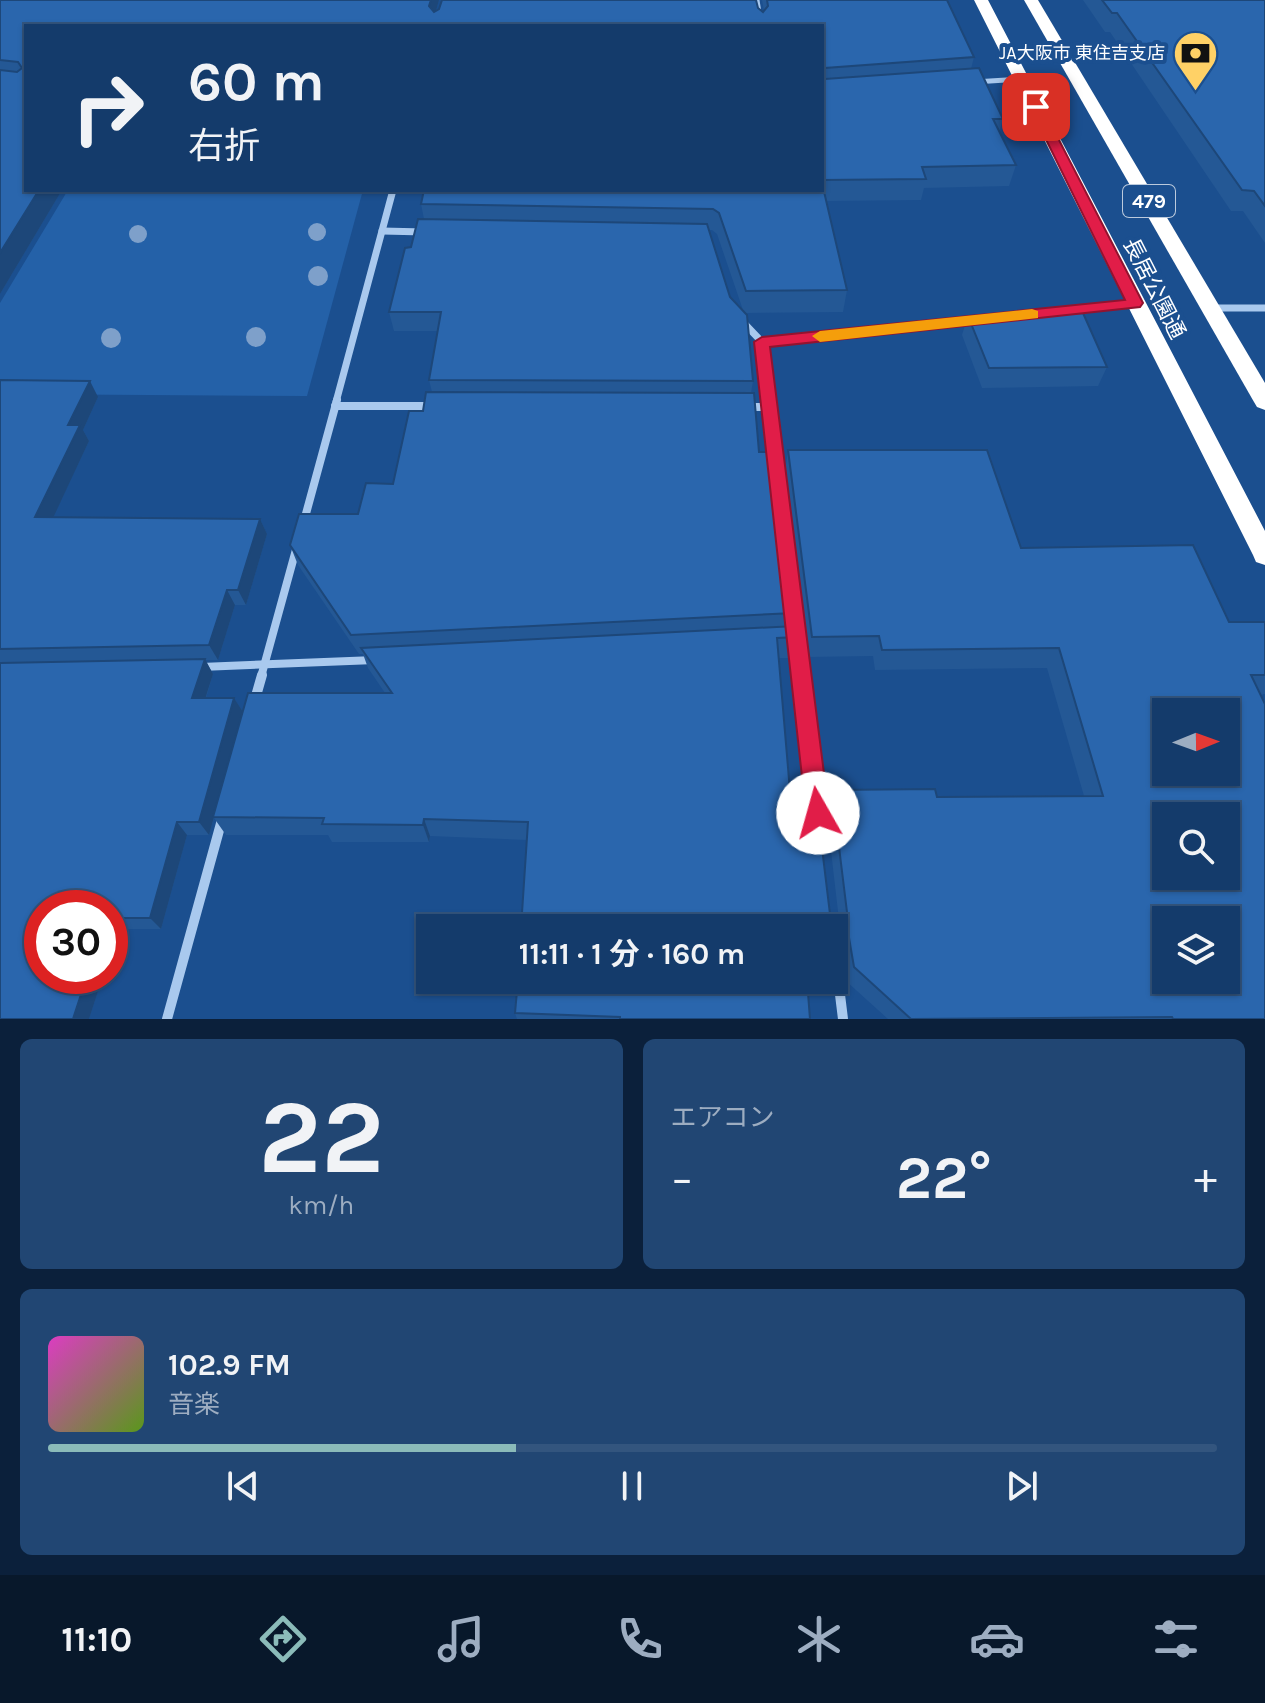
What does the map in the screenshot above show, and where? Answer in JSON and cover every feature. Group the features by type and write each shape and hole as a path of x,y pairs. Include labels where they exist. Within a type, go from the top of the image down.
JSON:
{"highway":[{"name":"長居公園通","path":"981,0 1265,555"},
{"name":"長居公園通","path":"1031,0 1265,402"}],"street":[{"path":"757,0 761,24"},
{"path":"959,84 1022,79"},
{"path":"252,712 392,192"},
{"path":"382,231 429,232"},
{"path":"998,318 1135,303"},
{"path":"1211,308 1265,308"},
{"path":"735,314 762,342 789,577"},
{"path":"762,342 983,319"},
{"path":"335,406 444,406"},
{"path":"738,407 769,407"},
{"path":"791,593 817,807"},
{"path":"781,640 797,639"},
{"path":"187,667 390,659"},
{"path":"167,1019 226,804"},
{"path":"840,994 843,1019"}],"shaded area":[{"path":"67,192 362,192 307,396 0,394 0,303"}],"building":[{"path":"0,0 431,0 429,6 434,12 439,9 442,0 756,0 763,12 768,6 767,0 947,0 974,57 824,70 824,24 24,24 24,192 38,192 0,253 0,70 17,72 22,68 18,62 0,60"},
{"path":"1102,0 1265,0 1265,206 1254,191 1242,190 1117,13 1112,13"},
{"path":"979,68 1003,119 993,119 1016,165 922,167 926,179 824,180 825,79"},
{"path":"424,192 824,192 847,290 746,291 719,213 713,209 421,204"},
{"path":"418,219 707,224 730,297 747,315 753,381 429,380 441,312 389,312 405,248 411,247"},
{"path":"1083,313 1107,367 989,368 968,316"},
{"path":"0,380 90,381 68,425 80,425 35,517 260,519 238,590 227,590 209,645 0,649"},
{"path":"426,392 754,393 759,452 774,452 794,613 351,635 290,545 299,514 358,514 366,483 393,484 409,411 423,411"},
{"path":"788,450 987,450 1021,548 1193,545 1229,622 1265,622 1265,675 1251,675 1265,704 1265,1019 911,1019 854,967 832,790 935,789 937,797 1103,796 1059,648 882,650 879,636 812,637"},
{"path":"796,626 797,637 777,638 790,791 815,790 830,914 522,914 528,822 424,819 423,825 322,824 324,818 213,817 248,693 392,693 361,648"},
{"path":"205,659 192,698 234,698 199,822 177,822 150,918 128,918 128,890 24,890 24,994 81,994 73,1019 0,1019 0,663"},
{"path":"517,994 808,994 810,1019 620,1019 515,1013"}],"slow traffic":[{"path":"820,336 1032,314"}],"place":[{"name":"JA大阪市 東住吉支店","path":"1196,92"}],"route":[{"path":"818,813 762,342 1135,303 1036,107"}]}
